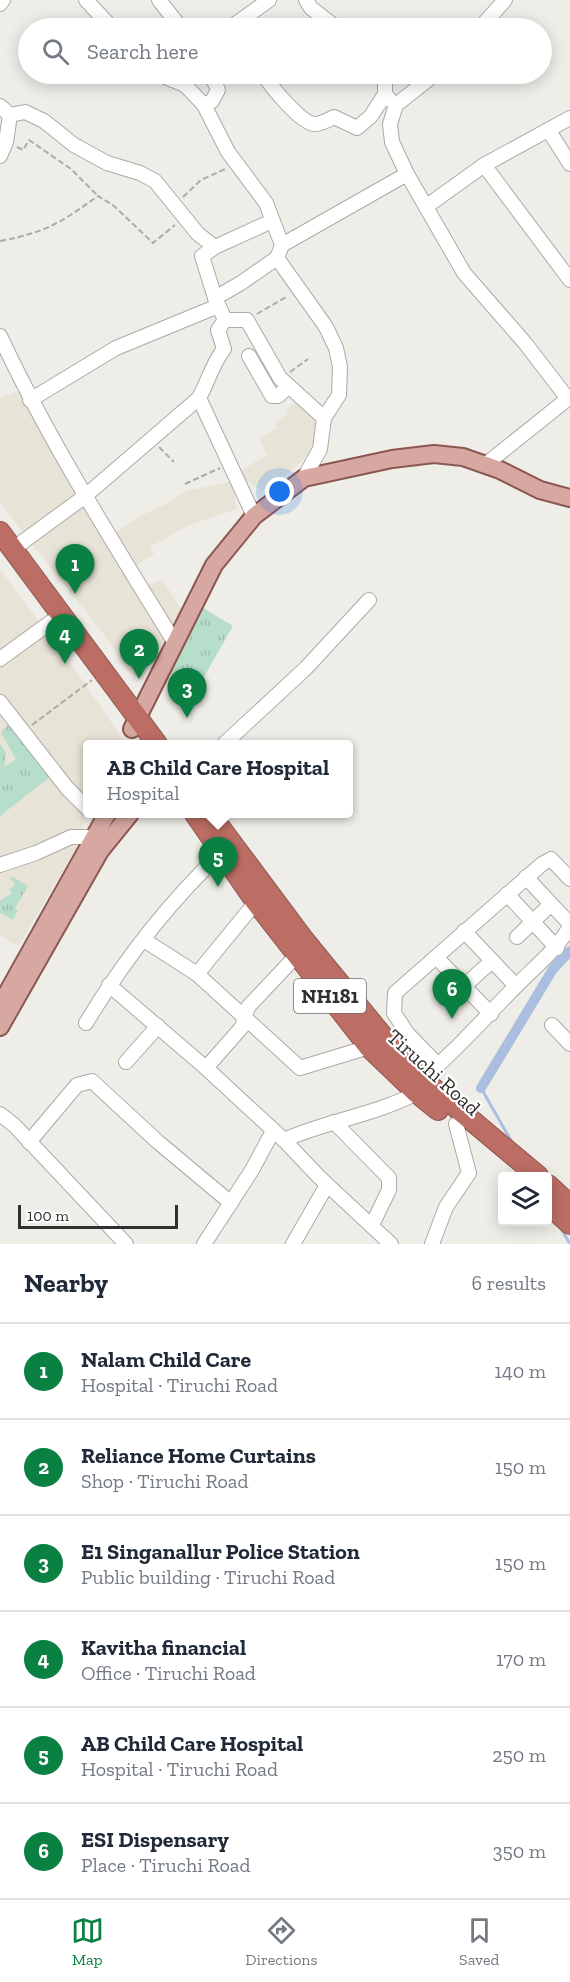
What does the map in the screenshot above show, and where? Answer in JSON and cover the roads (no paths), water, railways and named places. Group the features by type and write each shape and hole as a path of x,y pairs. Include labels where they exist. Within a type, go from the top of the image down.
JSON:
{"highway":[{"path":"0,532 6,551 51,622 138,730 152,740"},
{"path":"6,551 138,730"},
{"name":"NH181","path":"199,818 223,850"},
{"name":"Tiruchi Road","path":"214,818 304,940 391,1048"},
{"name":"Tiruchi Road","path":"223,850 256,902 369,1047 417,1093 460,1119 512,1172"},
{"name":"NH181","path":"391,1048 460,1119 533,1172"},
{"path":"558,1198 570,1224"}],"main road":[{"path":"138,730 175,643 214,565 254,516 304,478 392,459 434,454 463,458 520,482 570,498"},
{"path":"0,1028 100,851 126,818"},
{"path":"1,1003 99,822"}],"street":[{"path":"0,4 3,0"},
{"path":"86,0 103,18"},
{"path":"159,0 173,18"},
{"path":"245,18 269,0"},
{"path":"306,0 311,9 323,18"},
{"path":"489,18 504,0"},
{"path":"183,84 204,105 228,152 266,203 279,252 298,289 326,327 338,358 339,395 324,418 320,449 304,478"},
{"path":"204,105 212,101 218,90 215,84"},
{"path":"271,84 288,104 309,123 317,124 334,117 357,128 371,116 385,94 385,84"},
{"path":"422,84 396,105 390,124 392,142 407,174 464,273 569,398 484,465"},
{"path":"385,94 396,105"},
{"path":"0,156 6,142 5,110 25,112 44,121 74,145 106,163 140,173 154,181 198,234 215,247"},
{"path":"427,206 484,165 570,118"},
{"path":"549,130 570,164"},
{"path":"484,165 570,280"},
{"path":"30,400 116,348 216,302 279,252 407,174"},
{"path":"225,320 216,302 202,256 215,247 272,221"},
{"path":"225,320 247,320 284,382 324,418"},
{"path":"6,551 84,496 199,398 210,379 214,362 224,349 219,330 225,320"},
{"path":"0,336 30,400 84,496 175,643"},
{"path":"249,356 272,396 278,396 284,382"},
{"path":"199,398 254,516"},
{"path":"228,740 306,668 369,600"},
{"path":"0,659 51,622"},
{"path":"0,702 67,788 83,805"},
{"path":"0,865 36,853 99,822"},
{"path":"86,1023 109,985 188,884 223,850"},
{"path":"526,877 570,925 557,948 438,1065 407,1033 394,1012 394,993 526,877 551,859 570,879"},
{"path":"507,894 557,948"},
{"path":"197,974 256,902"},
{"path":"517,937 551,904"},
{"path":"465,931 516,986"},
{"path":"144,940 197,974 300,1068 369,1047"},
{"path":"206,1068 246,1020 248,1007 298,954"},
{"path":"436,957 491,1014"},
{"path":"464,986 492,961"},
{"path":"109,985 206,1068 391,1244"},
{"path":"552,1025 570,1044"},
{"path":"126,1062 158,1026"},
{"path":"391,1048 407,1033"},
{"path":"29,1143 77,1086 92,1081 158,1142 231,1203"},
{"path":"204,1244 278,1136 390,1107 417,1093"},
{"path":"0,1114 126,1244"},
{"path":"432,1244 446,1207 469,1173 460,1119"},
{"path":"334,1122 389,1178 389,1190 372,1225"},
{"path":"293,1244 327,1185"}],"waterway":[{"path":"481,1088 553,969 570,951"},
{"path":"481,1088 513,1144"},
{"path":"560,1227 570,1244"}],"place":[{"name":"Nalam Child Care","path":"75,594"},
{"name":"Kavitha financial","path":"65,664"},
{"name":"Reliance Home Curtains","path":"139,679"},
{"name":"E1 Singanallur Police Station","path":"187,718"},
{"name":"AB Child Care Hospital","path":"218,887"},
{"name":"ESI Dispensary","path":"452,1019"}]}
